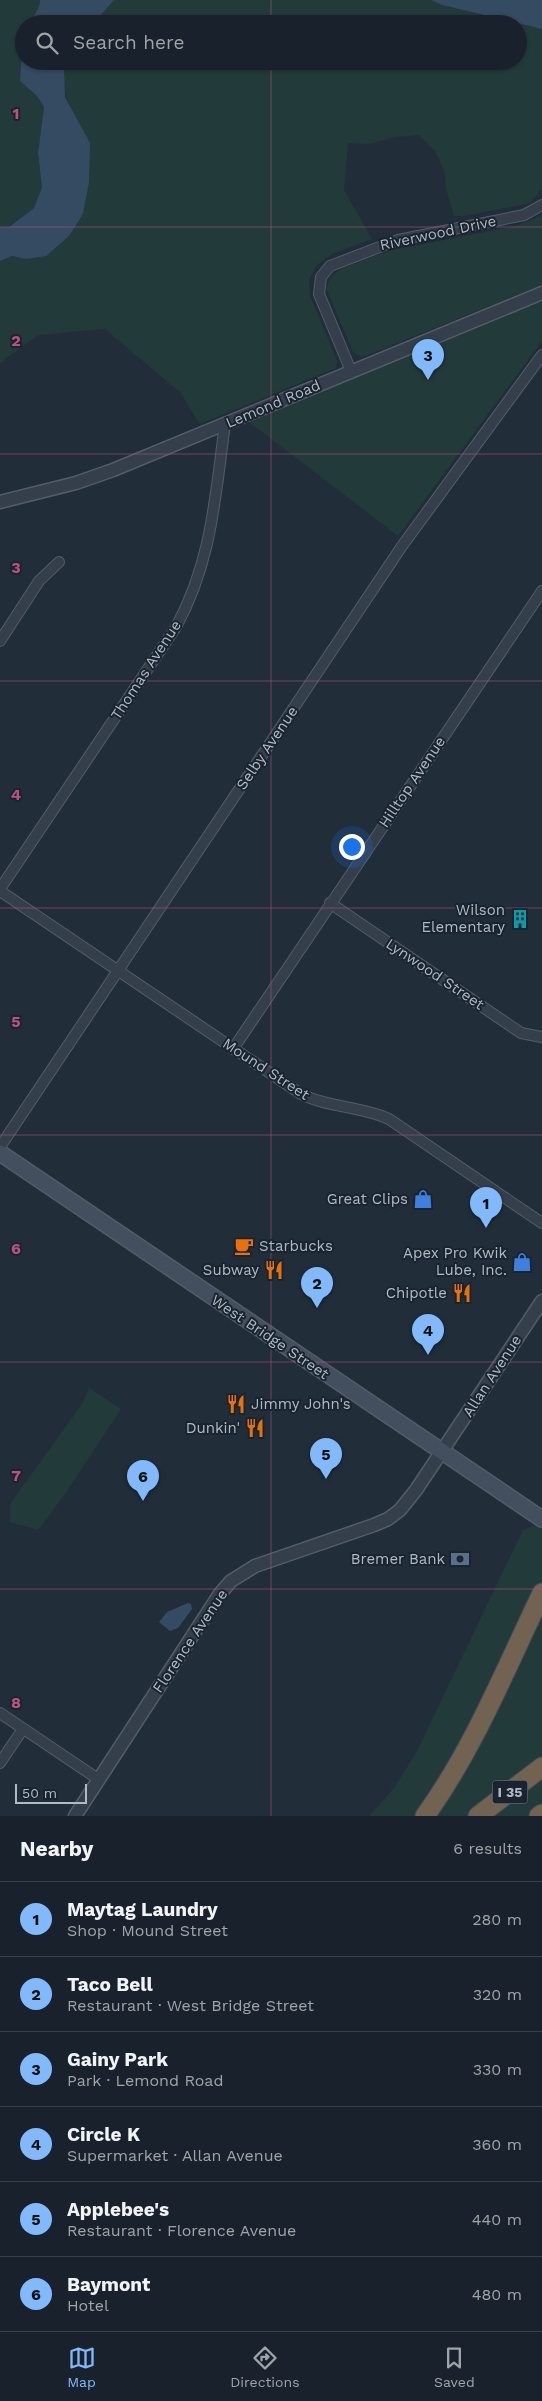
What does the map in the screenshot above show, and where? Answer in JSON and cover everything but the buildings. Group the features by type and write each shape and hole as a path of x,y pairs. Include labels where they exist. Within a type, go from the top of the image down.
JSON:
{"highway":[{"path":"425,1816 442,1792 470,1744 542,1593"},
{"name":"I 35","path":"478,1816 542,1767"}],"main road":[{"name":"West Bridge Street","path":"0,1153 542,1519"}],"street":[{"name":"Riverwood Drive","path":"351,371 319,294 321,277 330,266 398,240 524,215 542,205"},
{"name":"Lemond Road","path":"0,502 68,485 113,470 542,293"},
{"name":"Selby Avenue","path":"0,1147 402,546 542,355"},
{"name":"Thomas Avenue","path":"0,890 176,627 189,604 204,560 210,533 225,424"},
{"path":"0,642 39,581 59,562"},
{"name":"Hilltop Avenue","path":"233,1048 542,591"},
{"name":"Mound Street","path":"0,890 301,1094 315,1101 365,1110 389,1119 542,1223"},
{"name":"Lynwood Street","path":"330,903 522,1033 542,1038"},
{"name":"Allan Avenue","path":"442,1451 542,1301"},
{"name":"Florence Avenue","path":"75,1816 219,1595 231,1581 255,1566 388,1519 410,1499 442,1451"},
{"path":"0,1713 98,1779"},
{"path":"0,1763 23,1729"}],"green space":[{"path":"0,0 40,0 34,15 15,15 15,70 21,70 20,81 37,96 44,107 38,153 42,187 34,208 8,227 0,227"},
{"path":"114,0 431,0 442,5 484,15 101,15"},
{"path":"527,25 542,29 542,189 530,203 465,216 454,216 446,189 444,170 435,151 419,135 394,137 369,144 348,143 344,190 372,239 332,254 317,265 309,280 310,296 337,360 336,368 202,423 198,422 181,393 105,329 38,335 0,363 0,261 12,256 26,259 72,112 64,87 65,70 527,70"},
{"path":"542,215 542,285 362,357 353,352 326,288 331,277 341,268 392,250 516,226"},
{"path":"542,301 542,341 398,536 247,420 485,321"},
{"path":"89,1388 121,1409 65,1494 38,1530 10,1522 10,1504 82,1404"},
{"path":"542,1523 542,1816 369,1816 395,1787 417,1751 523,1530"}],"water":[{"path":"40,0 114,0 101,15 34,15"},
{"path":"431,0 542,0 542,29 527,25 527,15 484,15 442,5"},
{"path":"21,70 64,70 65,97 90,143 89,182 83,214 69,236 46,256 26,259 12,256 0,261 0,227 9,227 34,208 42,187 38,153 44,107 37,96 20,81"},
{"path":"188,1603 191,1604 192,1609 178,1628 170,1631 159,1622 167,1612"}],"place":[{"name":"Gainy Park","path":"428,380"},
{"name":"Wilson Elementary","path":"520,919"},
{"name":"Great Clips","path":"423,1199"},
{"name":"Maytag Laundry","path":"486,1228"},
{"name":"Starbucks","path":"244,1246"},
{"name":"Apex Pro Kwik Lube, Inc.","path":"522,1262"},
{"name":"Subway","path":"274,1270"},
{"name":"Chipotle","path":"462,1293"},
{"name":"Taco Bell","path":"317,1308"},
{"name":"Circle K","path":"428,1355"},
{"name":"Jimmy John's","path":"236,1404"},
{"name":"Dunkin'","path":"255,1428"},
{"name":"Applebee's","path":"326,1479"},
{"name":"Baymont","path":"143,1501"},
{"name":"Bremer Bank","path":"460,1559"}]}
